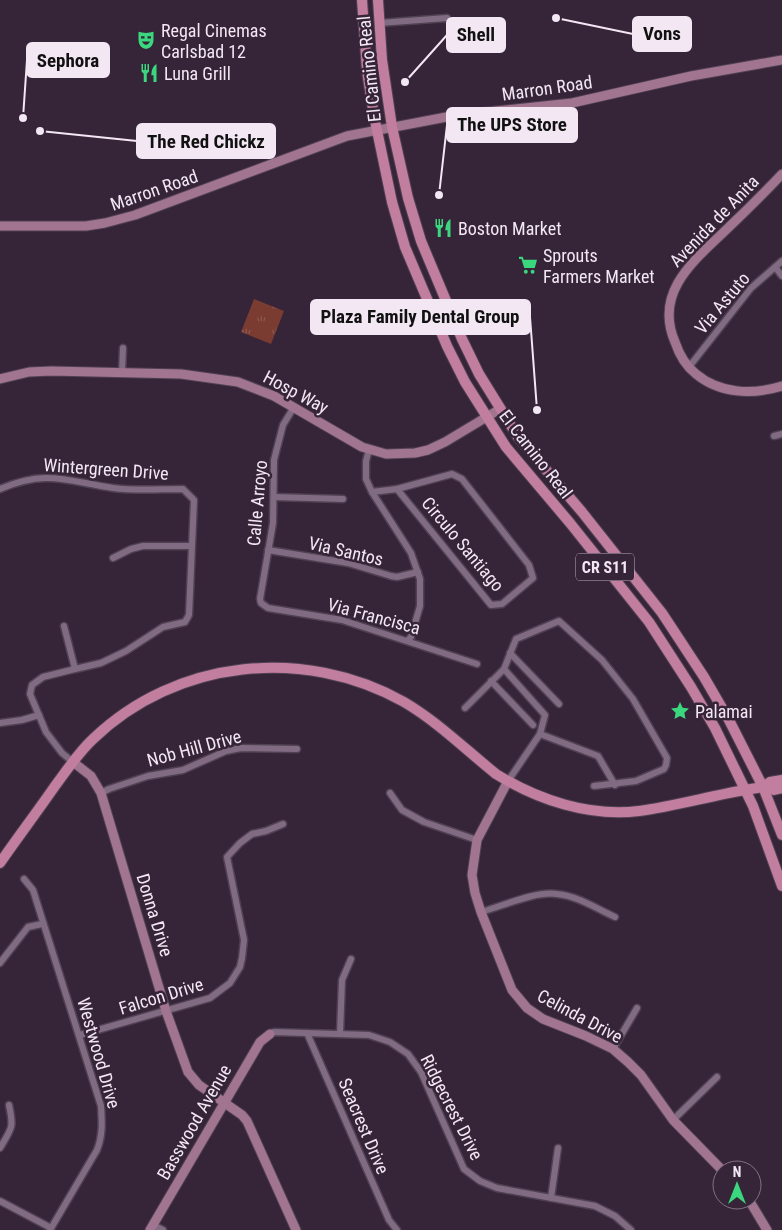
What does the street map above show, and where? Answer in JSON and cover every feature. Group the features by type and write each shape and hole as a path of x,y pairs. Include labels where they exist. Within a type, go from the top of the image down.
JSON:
{"main road":[{"name":"El Camino Real","path":"362,0 367,71 376,130 392,202 405,246 447,346 465,382 506,447 570,522 649,622 691,687 715,728 753,806 782,886"},
{"name":"El Camino Real","path":"378,0 382,60 392,127 408,198 420,241 462,339 500,409 518,437 582,512 662,613 711,689 763,787 782,835"},
{"path":"0,863 73,762 92,740 111,723 134,707 171,688 194,679 227,671 258,667 287,667 314,670 340,676 384,692 419,711 490,769 508,781 529,792 559,803 611,812 638,811 763,787 774,790 782,788"},
{"path":"763,787 770,782 782,780"}],"street":[{"path":"380,23 447,18"},
{"name":"Marron Road","path":"0,226 86,226 106,223 135,215 347,136 457,115 572,103 691,76 782,60"},
{"name":"Avenida de Anita","path":"782,174 690,265 678,282 670,304 670,330 681,356 689,367 704,380 725,389 747,393 782,386"},
{"name":"Via Astuto","path":"689,367 751,288 782,261"},
{"path":"775,267 782,276"},
{"path":"122,372 123,348"},
{"name":"Hosp Way","path":"0,379 29,372 51,371 181,374 238,382 268,393 362,447 386,454 428,450 500,409"},
{"name":"Calle Arroyo","path":"261,603 260,599 273,523 274,460 283,425 294,407"},
{"path":"774,436 782,434"},
{"path":"369,450 366,460 366,479 372,492 411,553 420,579 420,606 411,637 408,640"},
{"name":"Circulo Santiago","path":"452,474 462,479 529,565 532,578 502,604 491,605 397,488 452,474"},
{"name":"Wintergreen Drive","path":"0,489 16,482 41,477 54,477 115,488 183,489 194,500 189,615 185,622 163,628 126,651 101,663 75,669"},
{"path":"372,492 397,488"},
{"path":"274,496 343,499"},
{"path":"113,558 131,549 143,546 191,546"},
{"name":"Via Santos","path":"268,550 348,563 397,577 418,572"},
{"name":"Via Francisca","path":"261,603 268,608 342,620 477,664"},
{"path":"465,708 504,669 516,639 559,621 602,660 632,699 667,758 664,769 636,782 594,786"},
{"path":"64,626 75,669"},
{"path":"510,653 559,704"},
{"name":"Donna Drive","path":"75,669 43,677 32,685 30,694 46,732 62,753 90,776 101,793 166,1011 188,1072 199,1086 225,1102 248,1121 296,1230"},
{"path":"504,669 545,715 540,734 508,781"},
{"path":"492,681 532,725"},
{"path":"0,723 39,715"},
{"path":"540,734 598,756 615,785"},
{"name":"Nob Hill Drive","path":"101,793 148,776 182,770 241,748 297,749"},
{"name":"Celinda Drive","path":"508,781 477,840 472,875 481,912 512,990 527,1008 544,1019 613,1049 641,1075 673,1120 712,1160"},
{"path":"390,793 402,810 424,822 477,840"},
{"name":"Falcon Drive","path":"80,1035 210,998 230,982 240,967 244,940 228,857 240,843 252,834 283,824"},
{"name":"Westwood Drive","path":"24,879 33,890 42,924 80,1035 101,1106 103,1126 97,1150 51,1229"},
{"path":"481,912 533,897 556,894 572,897 616,917"},
{"path":"0,963 28,927 42,924"},
{"path":"340,1034 342,980 351,959"},
{"path":"613,1049 637,1008"},
{"name":"Ridgecrest Drive","path":"270,1034 274,1032 369,1035 381,1038 408,1054 422,1072 464,1169 480,1181 497,1188 595,1206 616,1216 631,1230"},
{"name":"Seacrest Drive","path":"307,1033 389,1220 397,1230"},
{"name":"Basswood Avenue","path":"152,1227 260,1042 270,1034"},
{"path":"673,1120 717,1077"},
{"path":"0,1148 12,1128 13,1122 8,1105"},
{"path":"551,1198 558,1148"},
{"path":"0,1201 51,1229"},
{"path":"755,1210 767,1230"},
{"path":"152,1227 163,1230"}],"green space":[{"path":"254,299 284,311 271,344 241,332"}],"place":[{"name":"Vons","path":"556,18"},
{"name":"Regal Cinemas Carlsbad 12","path":"146,40"},
{"name":"Luna Grill","path":"149,73"},
{"name":"Shell","path":"405,82"},
{"name":"Sephora","path":"23,118"},
{"name":"The Red Chickz","path":"40,131"},
{"name":"The UPS Store","path":"439,195"},
{"name":"Boston Market","path":"443,228"},
{"name":"Sprouts Farmers Market","path":"528,265"},
{"name":"Plaza Family Dental Group","path":"537,410"},
{"name":"Palamai","path":"680,711"}]}
